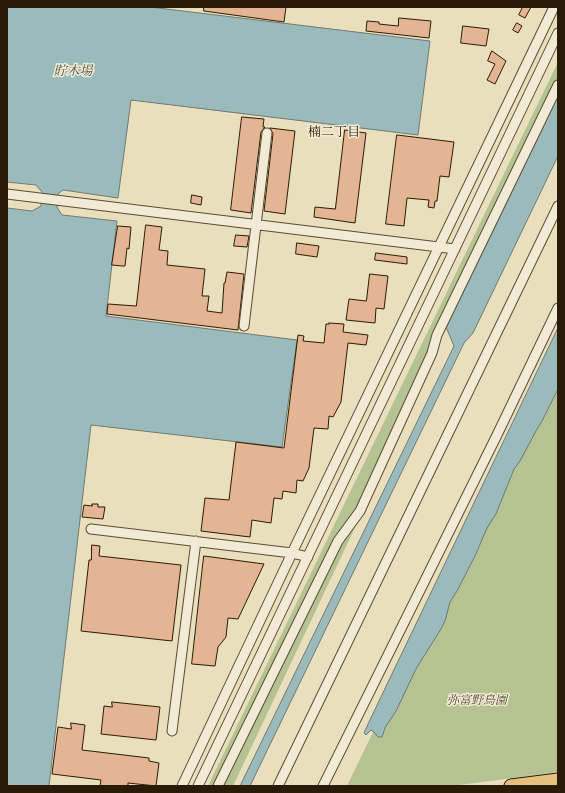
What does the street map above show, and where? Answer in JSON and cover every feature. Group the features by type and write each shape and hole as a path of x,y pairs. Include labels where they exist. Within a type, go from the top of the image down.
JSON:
{"highway":[{"path":"510,786 558,780"}],"street":[{"path":"182,786 438,247 554,7"},
{"path":"198,786 558,33"},
{"path":"218,786 338,541 360,511 432,353 437,335 558,85"},
{"path":"244,326 268,133"},
{"path":"7,194 454,249"},
{"path":"278,786 558,206"},
{"path":"323,786 493,443 558,308"},
{"path":"91,529 292,553 308,557"},
{"path":"172,731 196,541"}],"green space":[{"path":"558,62 558,90 443,332 436,356 233,786 208,786"},
{"name":"弥富野鳥園","path":"558,348 558,772 452,786 347,786"}],"water":[{"name":"貯木場","path":"7,7 150,7 430,41 418,135 131,100 118,198 63,190 58,194 57,207 62,215 117,221 106,316 297,340 282,447 91,425 49,786 7,786 7,208 32,211 41,206 42,192 36,185 7,182"},
{"path":"558,94 558,156 473,333 464,343 250,786 240,786 454,346 446,327"},
{"path":"558,328 558,389 541,423 514,469 496,514 487,528 475,556 450,602 445,621 441,629 417,667 396,711 385,728 382,737 378,737 371,730 366,735 364,733 368,724"}],"building":[{"path":"204,7 286,7 284,22 204,11"},
{"path":"523,7 531,7 525,18 519,15"},
{"path":"399,18 431,21 429,38 366,31 367,21 398,26"},
{"path":"517,23 522,26 518,33 513,30"},
{"path":"463,26 489,29 486,46 461,43"},
{"path":"492,51 506,61 495,84 487,80 495,64 488,61"},
{"path":"242,117 264,119 263,127 265,127 261,132 251,213 231,210"},
{"path":"270,128 295,131 285,214 264,211 273,134"},
{"path":"345,130 366,133 355,223 314,217 315,207 335,209"},
{"path":"397,135 454,142 449,177 440,176 437,201 435,201 434,208 428,207 429,200 407,198 404,226 386,224"},
{"path":"192,195 202,197 201,205 191,203"},
{"path":"146,225 162,227 159,250 168,251 167,265 205,269 202,296 209,296 207,311 222,313 224,283 227,272 244,274 238,330 107,314 108,304 136,306"},
{"path":"118,226 131,227 129,249 127,248 125,266 112,265"},
{"path":"236,235 249,236 247,247 234,246"},
{"path":"297,243 319,246 317,257 296,254"},
{"path":"376,253 407,257 407,264 375,260"},
{"path":"370,274 388,276 384,309 376,308 375,323 346,320 349,299 366,301"},
{"path":"326,324 344,324 343,332 368,335 366,345 348,343 341,402 333,417 329,416 328,429 314,428 309,468 303,481 297,480 296,493 283,491 282,499 274,498 271,523 252,520 250,537 201,531 205,498 229,500 236,442 284,448 298,335 304,336 303,341 324,343"},
{"path":"92,504 98,504 98,507 105,507 103,519 82,517 84,505 92,506"},
{"path":"92,545 100,546 99,556 181,565 172,641 81,631"},
{"path":"204,556 264,564 238,619 228,618 226,637 218,647 215,666 192,664"},
{"path":"112,702 160,707 156,740 101,734 104,706 112,707"},
{"path":"71,723 85,725 82,750 149,758 149,761 159,763 156,786 128,783 128,786 100,786 101,780 52,774 58,727 71,729"}],"district":[{"name":"楠二丁目","path":"334,133"}]}
